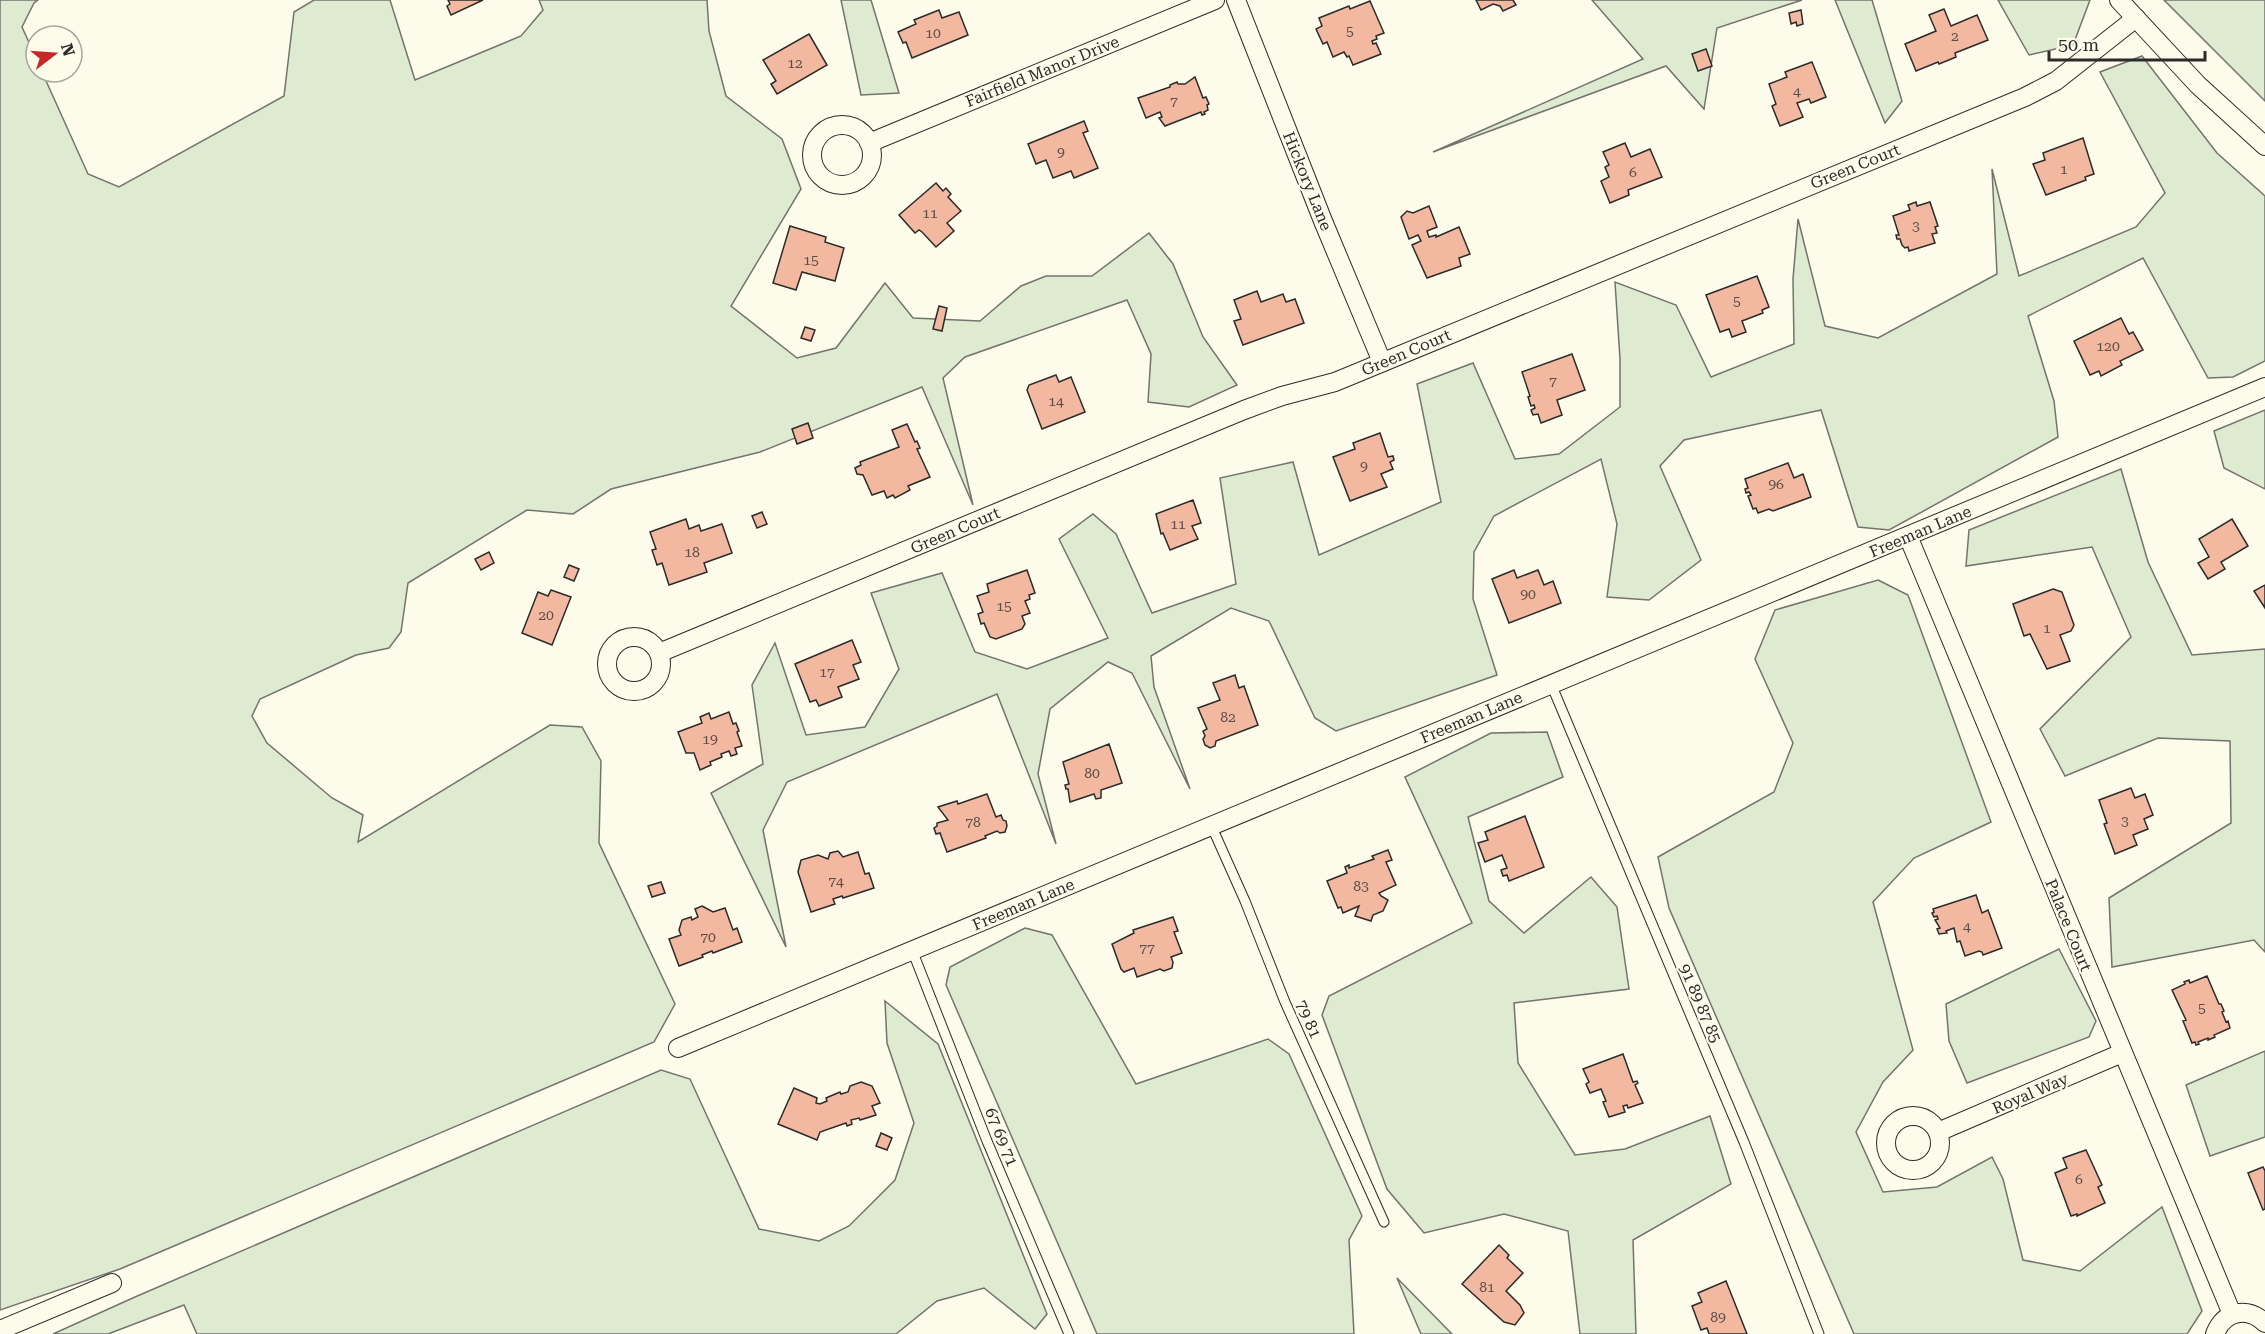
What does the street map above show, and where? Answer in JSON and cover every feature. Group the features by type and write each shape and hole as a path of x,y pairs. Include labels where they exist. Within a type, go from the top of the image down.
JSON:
{"street":[{"name":"Fairfield Manor Drive","path":"870,143 1215,0"},
{"name":"Hickory Lane","path":"1236,0 1323,221 1382,362"},
{"path":"2119,0 2198,85 2265,146"},
{"name":"Green Court","path":"659,653 1244,410 1282,396 1335,382 2025,97 2056,81 2136,18"},
{"name":"Freeman Lane","path":"678,1047 2265,387"},
{"name":"Palace Court","path":"1908,536 2232,1314"},
{"name":"Royal Way","path":"1938,1132 2122,1053"},
{"path":"0,1330 112,1283"},
{"path":"2216,1334 2218,1326 2232,1314 2250,1313 2265,1323"}],"lane":[{"name":"91 89 87 85","path":"1551,684 1744,1142 1819,1334"},
{"name":"79 81","path":"1211,825 1245,901 1285,1002 1384,1222"},
{"name":"67 69 71","path":"912,950 987,1141 1069,1334"}],"green space":[{"path":"0,0 38,0 34,3 22,27 24,31 24,84 47,84 88,174 119,187 284,96 294,12 314,0 390,0 415,80 521,36 543,10 539,0 707,0 709,31 726,96 782,139 801,189 731,306 797,358 836,348 885,283 913,318 980,321 1021,286 1046,276 1092,276 1149,233 1173,264 1203,337 1237,385 1189,407 1148,402 1151,354 1127,300 965,357 943,378 973,505 922,387 760,452 611,489 573,514 527,510 408,583 401,632 389,648 356,655 260,699 252,716 267,743 332,798 363,815 358,842 550,725 582,727 601,761 599,843 675,1004 654,1042 120,1269 0,1310"},
{"path":"841,0 871,0 899,93 861,95"},
{"path":"1592,0 1802,0 1717,28 1704,109 1666,66 1433,152 1643,59"},
{"path":"1835,0 1872,0 1902,101 1885,123"},
{"path":"1998,0 2090,0 2073,45 2029,55"},
{"path":"2164,0 2265,0 2265,101"},
{"path":"2142,56 2217,153 2265,196 2265,361 2233,377 2208,378 2143,258 2028,316 2054,401 2058,437 1889,530 1858,527 1821,410 1684,440 1660,466 1701,560 1649,600 1607,597 1617,524 1601,459 1494,516 1474,552 1473,599 1497,675 1336,731 1315,718 1269,621 1231,608 1151,656 1154,687 1190,789 1132,673 1108,662 1050,709 1038,774 1056,844 997,694 787,782 763,830 786,947 711,793 763,764 752,685 775,643 806,735 865,727 899,669 871,593 942,573 975,652 1027,669 1108,638 1059,539 1093,514 1116,534 1152,613 1236,584 1220,478 1293,462 1319,555 1441,502 1417,384 1473,363 1515,459 1559,454 1620,407 1620,359 1615,282 1676,305 1711,377 1794,344 1793,279 1798,219 1825,326 1878,338 1997,274 1992,169 2019,276 2136,227 2165,193 2100,72"},
{"path":"2265,410 2265,489 2224,468 2214,431"},
{"path":"2121,469 2148,562 2192,655 2265,649 2265,952 2254,940 2112,967 2109,898 2231,823 2230,741 2158,738 2065,776 2040,729 2131,637 2092,547 1966,566 1969,530"},
{"path":"1878,580 1908,595 1991,822 1914,858 1873,902 1913,1050 1883,1082 1856,1132 1883,1192 1937,1187 1992,1157 2003,1179 2023,1260 2080,1271 2162,1207 2202,1311 2187,1334 1854,1334 1669,908 1658,857 1774,792 1793,743 1755,659 1775,610"},
{"path":"1547,732 1563,777 1468,817 1489,901 1524,933 1591,877 1617,907 1629,989 1514,1003 1518,1063 1575,1155 1625,1149 1710,1116 1731,1184 1633,1240 1636,1334 1580,1334 1568,1231 1504,1214 1424,1233 1387,1189 1322,1015 1329,996 1472,923 1405,777 1491,733"},
{"path":"1025,928 1052,935 1136,1084 1268,1039 1289,1054 1362,1216 1349,1240 1354,1334 1097,1334 946,985 950,967"},
{"path":"2059,949 2096,1021 2089,1037 1967,1083 1949,1041 1946,1004"},
{"path":"885,1001 938,1044 1047,1314 1035,1329 984,1288 937,1301 896,1334 197,1334 184,1305 108,1334 53,1334 661,1070 690,1079 759,1229 819,1241 849,1226 895,1180 914,1123 887,1043"},
{"path":"2265,1051 2265,1137 2210,1156 2186,1085"},
{"path":"1397,1278 1450,1332 1452,1334 1421,1334"}],"building":[{"path":"448,0 483,0 451,15 447,6 450,4"},
{"path":"1476,0 1513,0 1516,5 1503,11 1500,6 1493,4 1481,10"},
{"path":"1370,1 1384,33 1376,36 1377,39 1372,41 1373,44 1376,43 1381,54 1353,65 1349,56 1347,57 1344,52 1333,57 1327,42 1323,44 1316,29 1322,26 1319,18 1349,6 1350,9"},
{"path":"1944,9 1951,26 1977,15 1988,40 1955,53 1956,57 1916,71 1905,44 1936,31 1929,15"},
{"path":"939,10 942,18 959,12 968,35 912,58 906,42 903,43 898,32 916,24 914,20"},
{"path":"1801,10 1803,24 1797,26 1796,22 1791,24 1789,13"},
{"path":"809,34 827,65 777,94 771,84 776,81 763,60"},
{"path":"1706,49 1712,66 1698,71 1692,54"},
{"path":"1812,62 1826,97 1811,103 1809,99 1797,103 1803,117 1780,126 1772,106 1776,104 1769,84 1787,77 1785,72"},
{"path":"1195,77 1203,98 1206,97 1209,104 1205,114 1202,115 1201,112 1165,126 1159,118 1162,117 1160,112 1146,118 1138,98 1170,87 1177,82 1185,84"},
{"path":"1084,121 1088,131 1083,133 1098,168 1074,178 1071,171 1053,178 1046,160 1036,164 1028,144"},
{"path":"2083,138 2094,174 2085,177 2086,180 2046,195 2033,164 2045,160 2043,153"},
{"path":"1625,143 1631,157 1650,149 1662,177 1628,190 1629,195 1610,203 1601,181 1609,177 1605,167 1609,165 1603,152"},
{"path":"936,183 943,191 946,188 951,194 948,197 961,211 947,223 954,231 936,247 919,230 915,233 899,215"},
{"path":"1916,202 1917,206 1930,202 1938,226 1935,227 1937,233 1932,234 1935,243 1909,251 1908,247 1905,248 1902,245 1900,239 1897,239 1896,235 1899,235 1893,216 1910,210 1908,205"},
{"path":"1429,206 1437,227 1427,231 1429,237 1436,235 1436,237 1459,227 1470,254 1459,258 1461,266 1427,278 1412,245 1421,241 1418,235 1409,239 1401,217 1407,211 1413,213"},
{"path":"790,226 826,237 825,242 844,248 835,281 802,272 796,290 773,283"},
{"path":"1757,276 1769,307 1762,310 1763,313 1742,321 1746,332 1732,337 1729,329 1720,332 1706,295"},
{"path":"1257,291 1261,302 1283,294 1286,302 1295,299 1304,323 1243,345 1234,321 1241,319 1234,300"},
{"path":"939,306 947,308 942,331 933,329"},
{"path":"2121,318 2129,334 2133,332 2143,350 2120,361 2122,365 2101,376 2099,371 2090,375 2074,341"},
{"path":"805,327 815,330 811,341 801,338"},
{"path":"1572,354 1585,390 1557,400 1562,415 1541,423 1538,414 1533,415 1531,410 1535,408 1534,405 1531,406 1522,372"},
{"path":"1056,375 1059,382 1071,377 1085,412 1042,429 1027,390 1029,385"},
{"path":"808,423 813,438 797,444 792,429"},
{"path":"907,424 915,442 917,441 920,448 917,449 930,477 908,486 910,490 895,498 893,495 887,498 884,491 872,495 863,475 857,474 855,468 861,465 860,462 899,447 892,430"},
{"path":"1380,433 1388,457 1393,456 1394,460 1390,462 1393,469 1381,474 1387,487 1350,501 1333,457 1355,449 1353,443"},
{"path":"1788,463 1794,478 1803,474 1811,497 1773,511 1769,509 1758,513 1756,508 1753,509 1748,496 1751,495 1749,492 1746,493 1745,489 1748,488 1745,479"},
{"path":"1193,500 1201,523 1192,526 1198,539 1170,550 1163,533 1161,534 1156,514"},
{"path":"762,512 767,524 757,528 752,516"},
{"path":"686,519 689,529 699,525 701,531 722,524 732,553 704,563 707,572 669,585 662,563 657,565 652,550 656,549 650,532"},
{"path":"2232,519 2248,546 2221,562 2225,569 2208,579 2198,563 2209,557 2199,539"},
{"path":"489,552 494,563 481,570 475,559"},
{"path":"569,565 579,569 574,581 564,577"},
{"path":"1027,570 1035,593 1029,595 1030,599 1025,601 1030,613 1022,616 1025,624 1022,629 996,639 990,637 984,623 981,624 978,614 983,612 977,596 989,592 987,584"},
{"path":"1514,570 1517,578 1538,570 1544,585 1553,581 1561,603 1509,623 1492,579"},
{"path":"2265,585 2265,608 2254,591"},
{"path":"2053,589 2062,592 2074,625 2071,631 2060,635 2070,661 2047,669 2030,634 2024,636 2013,604"},
{"path":"551,590 571,597 552,645 522,633 538,592 548,596"},
{"path":"852,640 861,662 853,665 859,679 838,687 842,697 819,706 816,700 810,702 795,664"},
{"path":"1235,675 1239,688 1244,686 1258,725 1216,741 1215,746 1210,748 1205,745 1203,739 1205,736 1203,731 1207,729 1198,708 1220,700 1213,683"},
{"path":"729,712 733,724 736,723 742,746 735,748 737,754 731,756 729,751 721,754 722,757 710,762 711,765 700,770 694,753 686,753 678,732 702,723 700,717 709,713 711,719"},
{"path":"1109,744 1122,783 1101,790 1101,798 1096,799 1094,794 1070,802 1065,785 1069,784 1063,762"},
{"path":"2131,788 2135,798 2145,794 2153,815 2144,819 2148,829 2133,835 2137,845 2115,854 2104,824 2107,823 2099,800"},
{"path":"987,794 996,817 1001,815 1006,821 1005,832 997,831 985,836 986,838 947,852 940,833 936,834 934,828 937,823 948,820 938,807 957,801 958,804"},
{"path":"1525,816 1544,867 1509,881 1507,875 1503,876 1501,870 1507,868 1502,855 1485,862 1478,843 1488,840 1485,832"},
{"path":"1388,850 1392,860 1386,862 1396,885 1379,893 1388,900 1383,911 1373,915 1371,921 1355,916 1359,906 1343,913 1341,907 1338,908 1327,881 1347,873 1345,867 1349,865 1349,868 1374,859 1372,856"},
{"path":"838,851 843,857 858,852 865,874 869,873 874,888 833,899 835,904 811,912 798,872 801,860 818,855 828,859 830,853"},
{"path":"661,882 665,893 652,897 648,886"},
{"path":"1976,895 1982,913 1988,910 2002,948 1983,955 1979,951 1965,956 1960,941 1957,942 1954,928 1946,931 1947,933 1939,934 1937,929 1940,928 1935,920 1938,919 1937,916 1934,917 1932,913 1933,909"},
{"path":"702,906 713,912 725,908 733,930 737,928 742,942 713,953 712,951 679,966 669,939 681,935 679,930 682,920 691,917 692,920 698,917 695,909"},
{"path":"1173,917 1178,931 1174,932 1182,953 1171,957 1172,968 1164,971 1160,969 1137,977 1134,968 1124,972 1112,944 1134,933 1133,930"},
{"path":"2207,976 2230,1028 2196,1045 2195,1042 2192,1043 2183,1021 2186,1020 2172,990 2189,980 2190,983"},
{"path":"1623,1054 1633,1082 1638,1083 1635,1085 1643,1103 1628,1108 1627,1105 1623,1106 1625,1112 1609,1117 1601,1089 1590,1093 1586,1084 1589,1082 1583,1069"},
{"path":"861,1082 872,1086 880,1103 872,1106 876,1115 851,1120 852,1124 847,1126 846,1123 820,1132 817,1140 778,1124 794,1088 817,1098 816,1103 820,1104 827,1101 826,1098 840,1092 841,1094 848,1092 850,1086"},
{"path":"881,1133 892,1138 887,1150 876,1146"},
{"path":"2086,1150 2102,1185 2098,1187 2105,1203 2077,1216 2077,1214 2071,1216 2055,1173 2067,1168 2063,1158"},
{"path":"2263,1167 2265,1171 2265,1209 2263,1210 2248,1173"},
{"path":"1499,1245 1509,1255 1507,1258 1523,1273 1506,1291 1520,1305 1524,1313 1515,1325 1504,1322 1462,1284"},
{"path":"1726,1281 1747,1334 1709,1334 1707,1328 1701,1330 1692,1306 1702,1302 1698,1293"}]}
